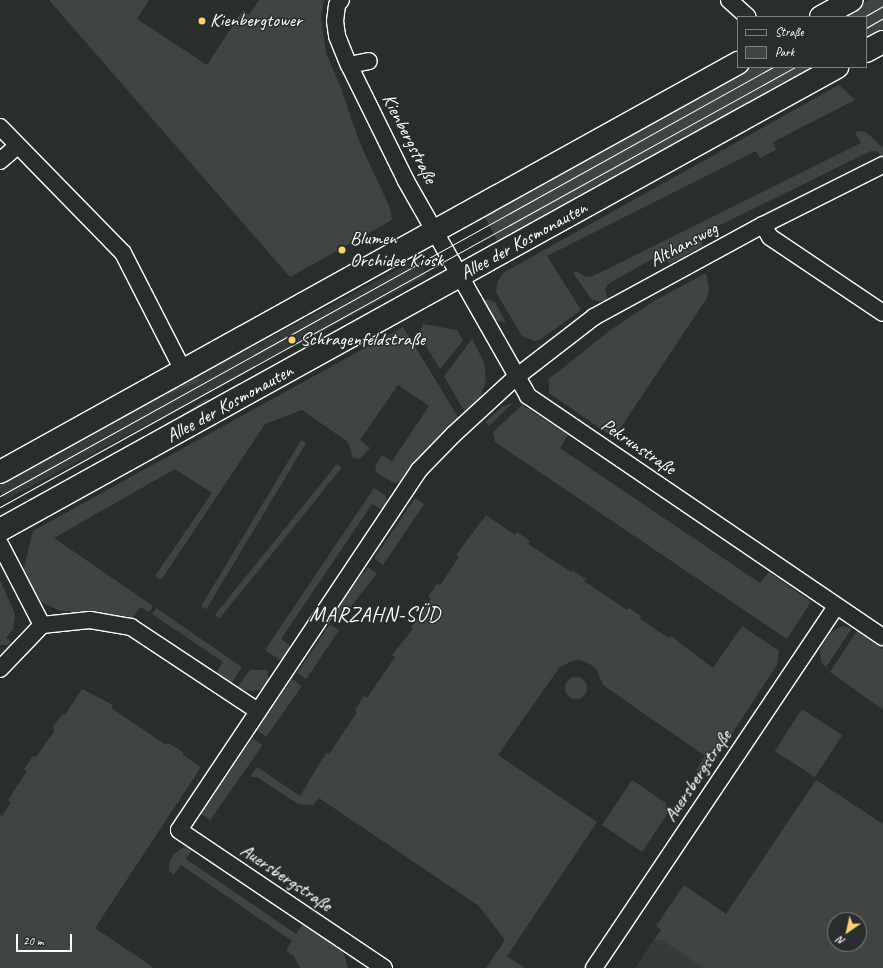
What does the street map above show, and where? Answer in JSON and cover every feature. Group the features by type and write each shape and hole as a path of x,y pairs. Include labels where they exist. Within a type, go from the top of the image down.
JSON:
{"main road":[{"path":"823,16 852,0"},
{"path":"867,50 883,42"},
{"path":"0,472 737,64"},
{"name":"Allee der Kosmonauten","path":"0,530 835,68"}],"street":[{"name":"Kienbergstraße","path":"341,0 337,5 337,36 348,65 393,156 434,231"},
{"path":"729,0 747,16"},
{"path":"348,65 369,61"},
{"path":"0,127 123,253 183,370"},
{"path":"0,161 17,146"},
{"name":"Althansweg","path":"516,378 594,317 763,225 883,165"},
{"path":"763,225 770,237 883,312"},
{"name":"Pekrunstraße","path":"434,231 516,378 528,396 836,607 883,637"},
{"path":"0,669 42,625 90,620 130,627 258,711 419,470 516,378"},
{"path":"0,544 42,625"},
{"name":"Auersbergstraße","path":"594,968 836,607"},
{"name":"Auersbergstraße","path":"258,711 179,830 367,964 384,968"}],"shaded area":[{"path":"418,259 427,276 5,500 0,491 0,481"},
{"path":"660,939 703,968 635,968 654,940"}],"green space":[{"path":"49,0 149,0 137,19 207,65 243,10 249,15 259,0 324,0 321,17 326,53 341,88 359,141 390,208 392,220 290,277"},
{"path":"869,0 883,0 883,31 867,39 867,16 841,16"},
{"path":"746,68 816,68 499,244 483,214"},
{"path":"839,85 855,100 773,142 776,150 760,158 756,151 547,256 581,310 541,339 535,341 522,336 496,292 497,283 503,273"},
{"path":"858,131 866,132 883,148 883,157 877,151 871,151 704,233 701,241 703,246 669,264 664,256 656,257 608,284 605,289 608,299 605,302 592,300 573,273 577,271 585,277 593,276 861,143 855,133"},
{"path":"706,273 709,289 707,298 614,438 549,393 549,379 609,331 654,301"},
{"path":"487,299 495,302 506,323 495,320 484,301"},
{"path":"423,324 457,330 463,341 440,369 419,335"},
{"path":"403,327 460,420 403,481 394,483 377,473 375,466 382,455 392,461 429,406 398,385 360,440 370,448 360,459 353,458 348,442 302,410 265,424 161,580 155,576 212,493 175,469 54,538 153,606 149,612 140,607 132,619 105,614 61,611 43,603 34,593 23,572 33,531"},
{"path":"472,339 484,362 486,381 478,403 466,414 444,376"},
{"path":"196,374 199,381 0,466 0,457"},
{"path":"207,398 211,404 14,536 11,531"},
{"path":"514,402 489,426 485,422 502,407"},
{"path":"522,405 568,435 560,448 760,583 769,572 811,602 787,639 495,442 493,432"},
{"path":"301,440 306,443 206,609 201,606"},
{"path":"337,464 342,468 220,619 215,615"},
{"path":"374,488 385,495 388,505 384,511 372,504 281,639 292,647 280,660 265,650"},
{"path":"415,498 424,504 383,565 374,559"},
{"path":"486,515 515,535 517,532 530,541 528,544 571,572 572,570 586,579 584,581 627,610 629,608 641,616 640,619 669,638 671,636 713,668 742,626 779,651 777,665 706,773 696,770 705,756 603,685 597,670 590,664 580,660 572,661 559,668 498,755 597,822 507,956 525,968 486,968 505,940 479,906 319,798 313,805 298,804 257,777 250,777 257,767 300,796 326,753 329,754 357,712 355,710 364,696 367,698 395,657 392,655 413,629 411,628 431,599 428,597 437,584 440,585 459,557 456,555"},
{"path":"368,567 377,574 340,621 331,614"},
{"path":"0,580 15,614 13,629 6,638 11,641 9,645 0,645"},
{"path":"156,608 242,667 231,684 216,673 223,662 152,614"},
{"path":"330,624 339,630 306,679 297,673"},
{"path":"842,626 852,628 826,667 821,662 820,649 831,632"},
{"path":"857,631 883,649 883,710 830,672"},
{"path":"250,670 267,670 269,681 263,689 252,691 237,688"},
{"path":"576,677 584,680 587,688 584,696 576,699 568,696 565,688 568,680"},
{"path":"292,679 302,686 266,737 256,730"},
{"path":"82,689 113,705 111,708 166,745 168,743 183,752 182,754 201,767 95,928 154,968 0,968 0,815 2,816 11,802 8,800 27,771 24,769 33,756 36,757 55,730 52,728 62,714 65,715"},
{"path":"802,709 842,735 815,777 775,751"},
{"path":"253,738 263,745 210,820 200,813"},
{"path":"632,780 666,803 668,813 642,852 602,825"},
{"path":"816,780 883,824 883,968 703,968 662,940 654,940 661,930 656,926 684,885 726,914"},
{"path":"184,847 193,849 186,859 296,934 303,924 335,944 343,951 348,968 300,968 294,956 286,951 292,941 181,865 174,875 169,871 169,863 174,854"}],"tram line":[{"path":"866,16 883,6"},
{"path":"867,27 883,18"},
{"path":"0,496 771,68"},
{"path":"0,507 793,68"}],"place":[{"name":"Kienbergtower","path":"202,21"},
{"name":"Blumen Orchidee Kiosk","path":"342,250"},
{"name":"Schragenfeldstraße","path":"292,340"}],"district":[{"name":"MARZAHN-SÜD","path":"375,614"}]}
